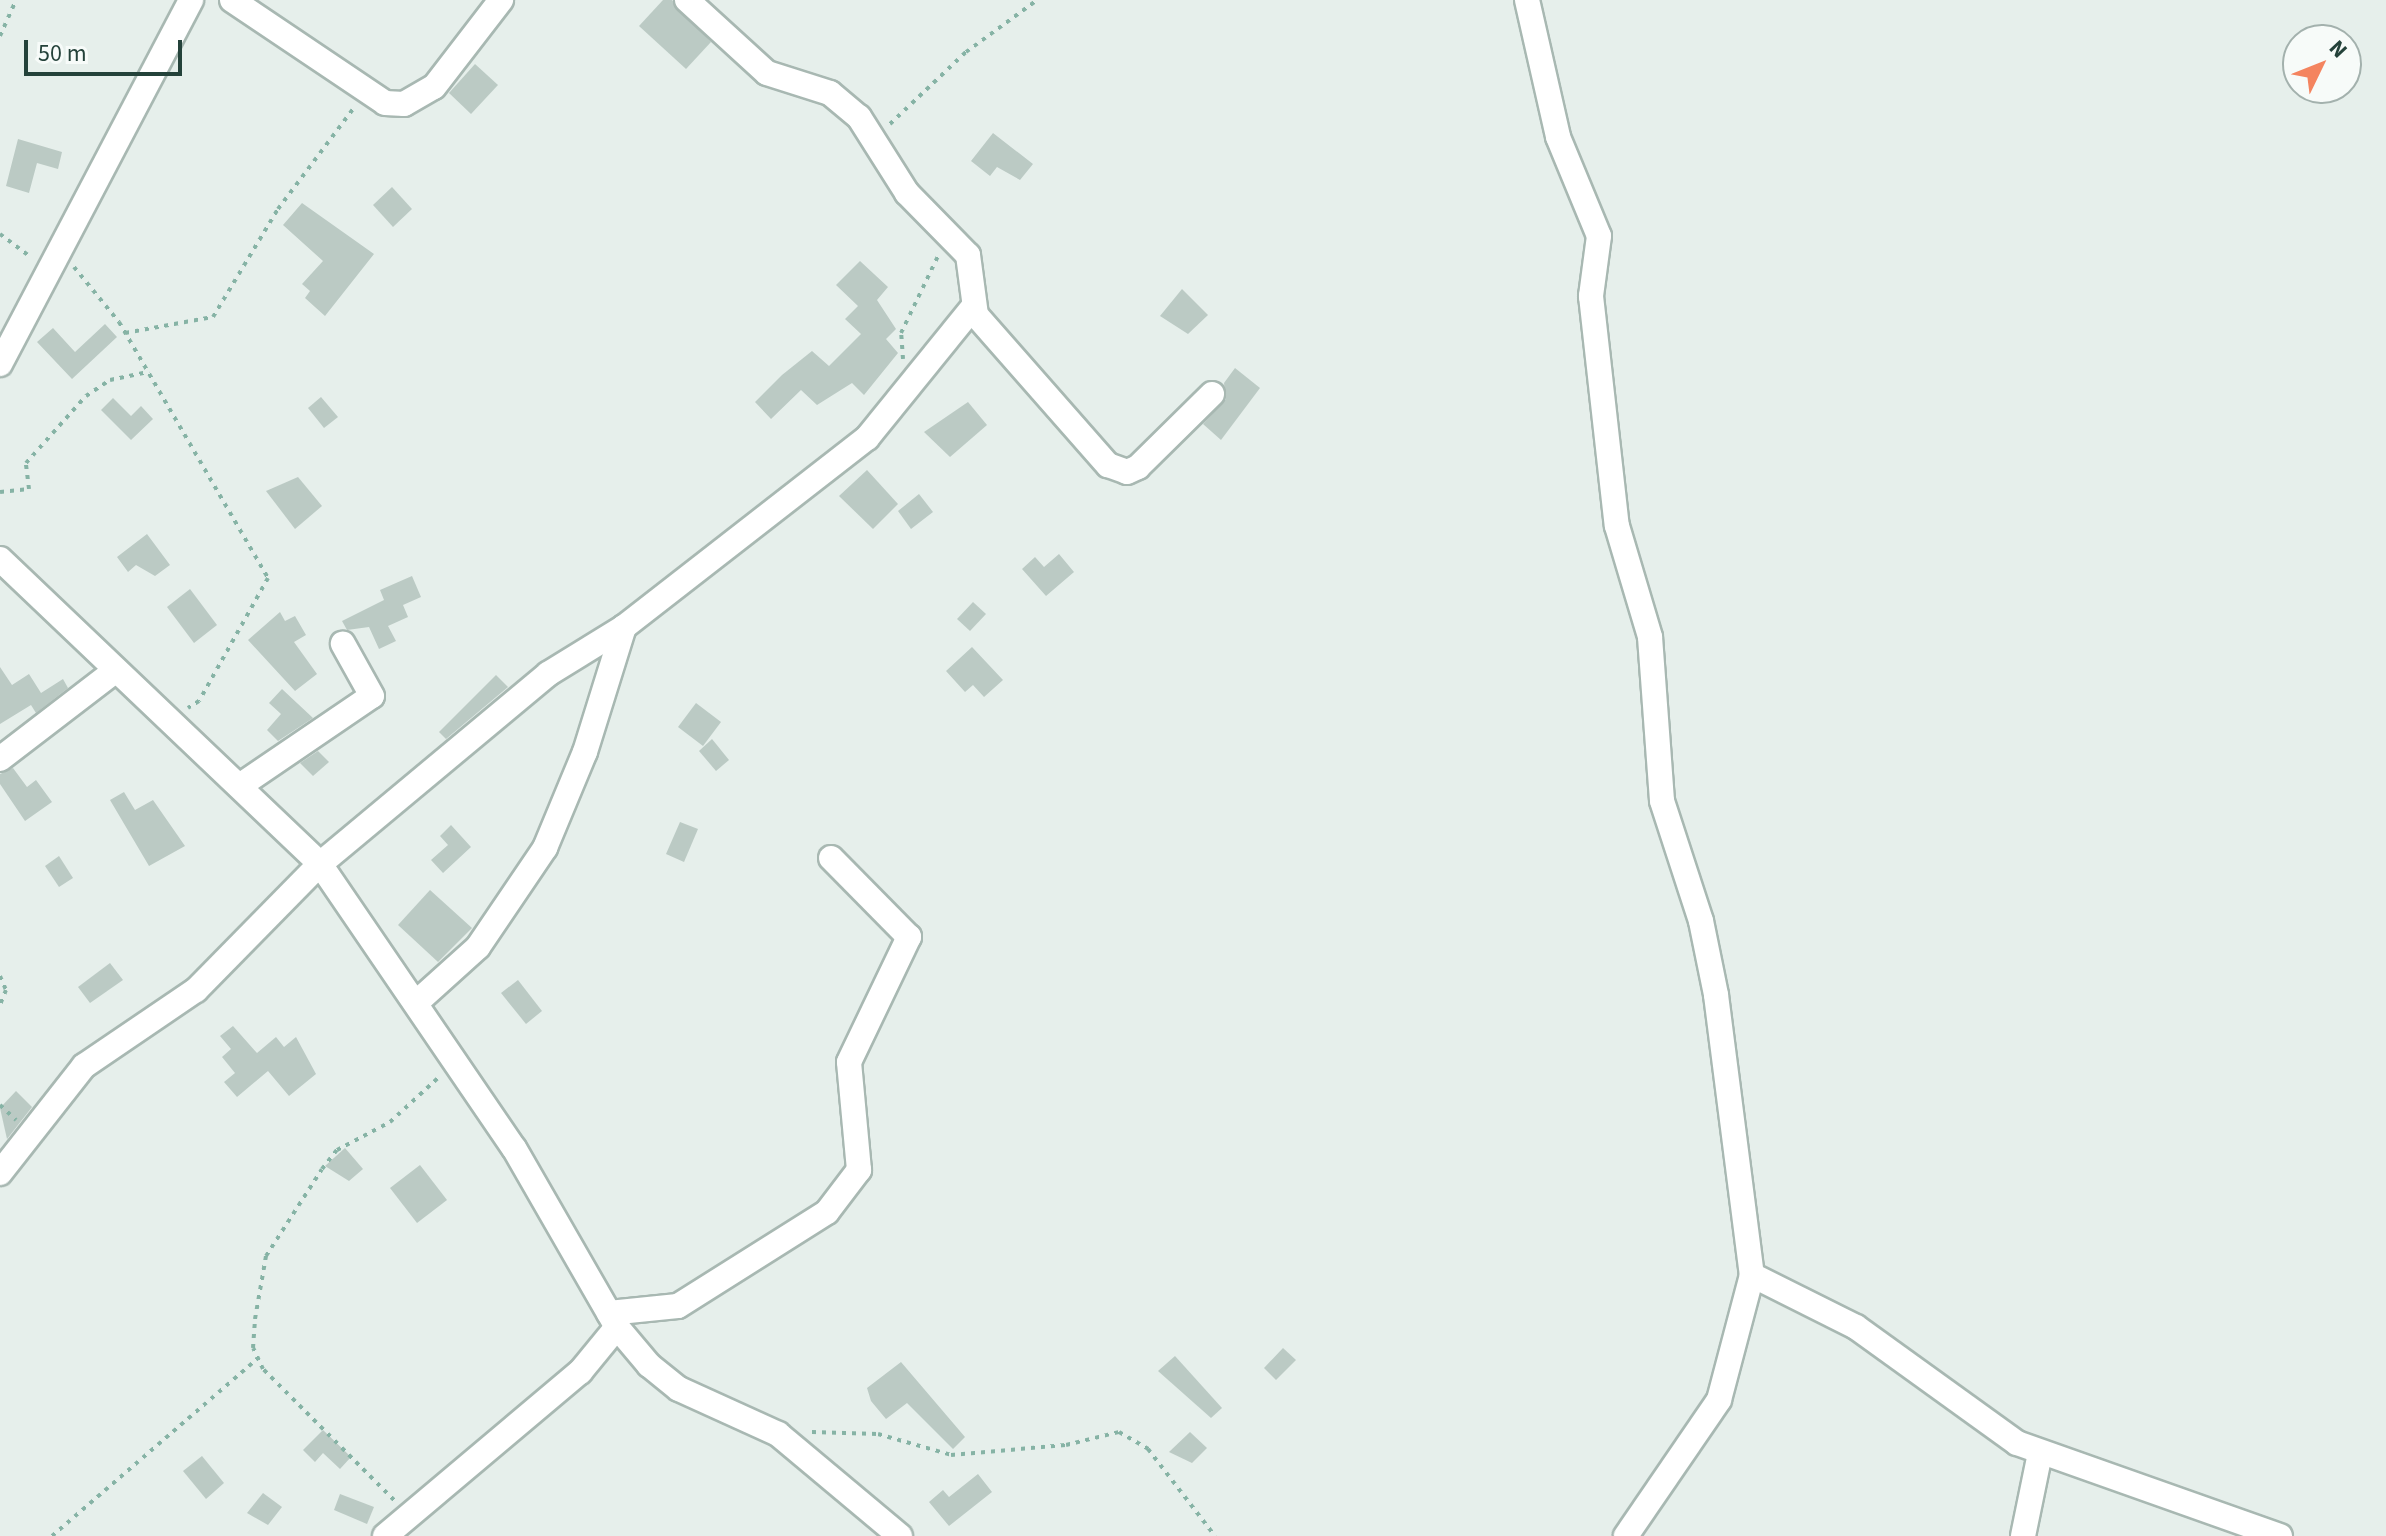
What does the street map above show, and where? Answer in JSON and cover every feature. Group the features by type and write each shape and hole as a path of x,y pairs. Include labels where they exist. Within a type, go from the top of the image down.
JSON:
{"street":[{"path":"0,364 59,259 191,0"},
{"path":"232,0 385,103 421,98 501,0"},
{"path":"687,0 767,73 837,96 874,140 907,193 972,263 973,307 1088,446 1119,471 1138,467 1212,394"},
{"path":"1527,0 1558,137 1599,236 1591,296 1617,526 1650,637 1662,801 1701,921 1716,995 1752,1275 1719,1400 1626,1536"},
{"path":"0,1173 84,1066 196,990 320,864 548,674 624,627 867,438 916,382 973,307"},
{"path":"0,559 241,785 320,864 453,1056 613,1320 679,1389 778,1434 900,1536"},
{"path":"417,1002 478,947 545,848 585,752 624,627"},
{"path":"241,785 372,696 343,644"},
{"path":"0,759 116,670"},
{"path":"385,1536 580,1372 613,1320 678,1306 827,1212 859,1170 849,1062 909,937 831,858"},
{"path":"1752,1275 1856,1327 1999,1432 2040,1453 2280,1536"},
{"path":"2023,1536 2040,1453"}],"path":[{"path":"0,36 16,0"},
{"path":"874,140 966,52 1037,0"},
{"path":"125,333 213,317 323,143 368,92"},
{"path":"0,234 59,259 125,333 268,578 199,701 163,714"},
{"path":"916,382 901,355 901,333 947,234"},
{"path":"0,492 29,489 26,463 86,396 110,380 149,372"},
{"path":"0,976 6,990 0,1005"},
{"path":"407,1516 257,1359 255,1319 266,1256 322,1169 337,1150 419,1100 453,1056"},
{"path":"52,1536 257,1359"},
{"path":"778,1434 878,1434 951,1455 1066,1445 1119,1432 1148,1449 1215,1536"}],"building":[{"path":"663,0 672,0 711,42 686,69 639,26"},
{"path":"475,64 498,85 471,114 449,93"},
{"path":"993,133 1033,164 1020,180 997,167 990,176 971,161"},
{"path":"18,139 62,152 58,169 37,163 29,193 6,186"},
{"path":"392,187 412,209 393,227 373,205"},
{"path":"302,203 374,254 325,316 305,298 310,291 302,284 323,261 283,225"},
{"path":"860,261 888,287 877,300 896,329 886,339 898,353 864,395 852,383 817,405 801,390 771,419 755,402 782,375 812,351 829,366 861,334 845,319 858,306 836,285"},
{"path":"1182,289 1208,315 1188,334 1160,316"},
{"path":"105,324 117,337 72,379 37,342 53,328 75,352"},
{"path":"1235,368 1260,388 1221,440 1203,424 1226,399 1224,383"},
{"path":"321,397 338,417 324,428 308,408"},
{"path":"113,398 131,416 141,406 153,419 131,440 101,410"},
{"path":"968,402 987,425 950,457 924,432"},
{"path":"867,470 898,504 873,529 839,496"},
{"path":"298,477 322,506 295,529 266,491"},
{"path":"919,494 933,512 911,529 898,511"},
{"path":"147,534 170,565 155,576 136,565 128,572 117,557"},
{"path":"1059,554 1074,572 1046,596 1022,569 1035,557 1044,567"},
{"path":"412,576 421,597 403,605 408,617 388,626 396,641 379,649 369,627 347,630 342,621 384,600 380,590"},
{"path":"190,589 217,625 194,643 167,607"},
{"path":"973,602 986,614 970,631 957,619"},
{"path":"280,612 285,621 295,616 306,635 294,642 317,674 295,691 248,640"},
{"path":"972,647 1003,680 984,697 973,685 965,692 946,671"},
{"path":"0,667 12,685 29,674 41,693 63,679 68,688 36,713 31,705 0,724"},
{"path":"496,675 508,687 446,739 439,732"},
{"path":"282,689 313,718 278,741 267,730 281,714 269,703"},
{"path":"696,703 721,722 703,746 678,727"},
{"path":"712,739 729,760 716,771 699,751"},
{"path":"318,751 329,762 313,776 300,763"},
{"path":"13,768 27,787 36,780 52,802 25,821 0,784 0,774"},
{"path":"124,792 135,810 153,800 185,846 149,866 110,800"},
{"path":"680,822 698,829 684,862 666,854"},
{"path":"451,825 471,847 443,873 431,860 448,845 440,836"},
{"path":"59,856 73,878 59,887 45,866"},
{"path":"430,890 472,928 438,962 398,925"},
{"path":"110,963 123,980 90,1003 78,987"},
{"path":"518,980 542,1011 526,1024 501,993"},
{"path":"233,1026 257,1053 276,1037 284,1047 296,1037 316,1074 289,1096 268,1071 237,1097 224,1082 235,1073 222,1057 231,1049 220,1036"},
{"path":"16,1091 32,1107 7,1139 0,1108"},
{"path":"345,1148 363,1169 349,1181 325,1166"},
{"path":"420,1165 447,1200 417,1223 390,1188"},
{"path":"1283,1348 1296,1360 1276,1380 1264,1368"},
{"path":"1175,1356 1222,1408 1211,1418 1158,1371"},
{"path":"901,1362 965,1437 953,1449 907,1403 886,1419 871,1401 867,1388"},
{"path":"323,1430 351,1457 340,1469 323,1453 315,1462 303,1450"},
{"path":"1190,1432 1207,1448 1192,1463 1169,1452"},
{"path":"202,1456 224,1483 206,1499 183,1471"},
{"path":"978,1474 992,1492 949,1526 929,1502 943,1490 949,1497"},
{"path":"263,1493 282,1507 268,1525 247,1513"},
{"path":"340,1494 374,1507 367,1524 334,1510"}]}
